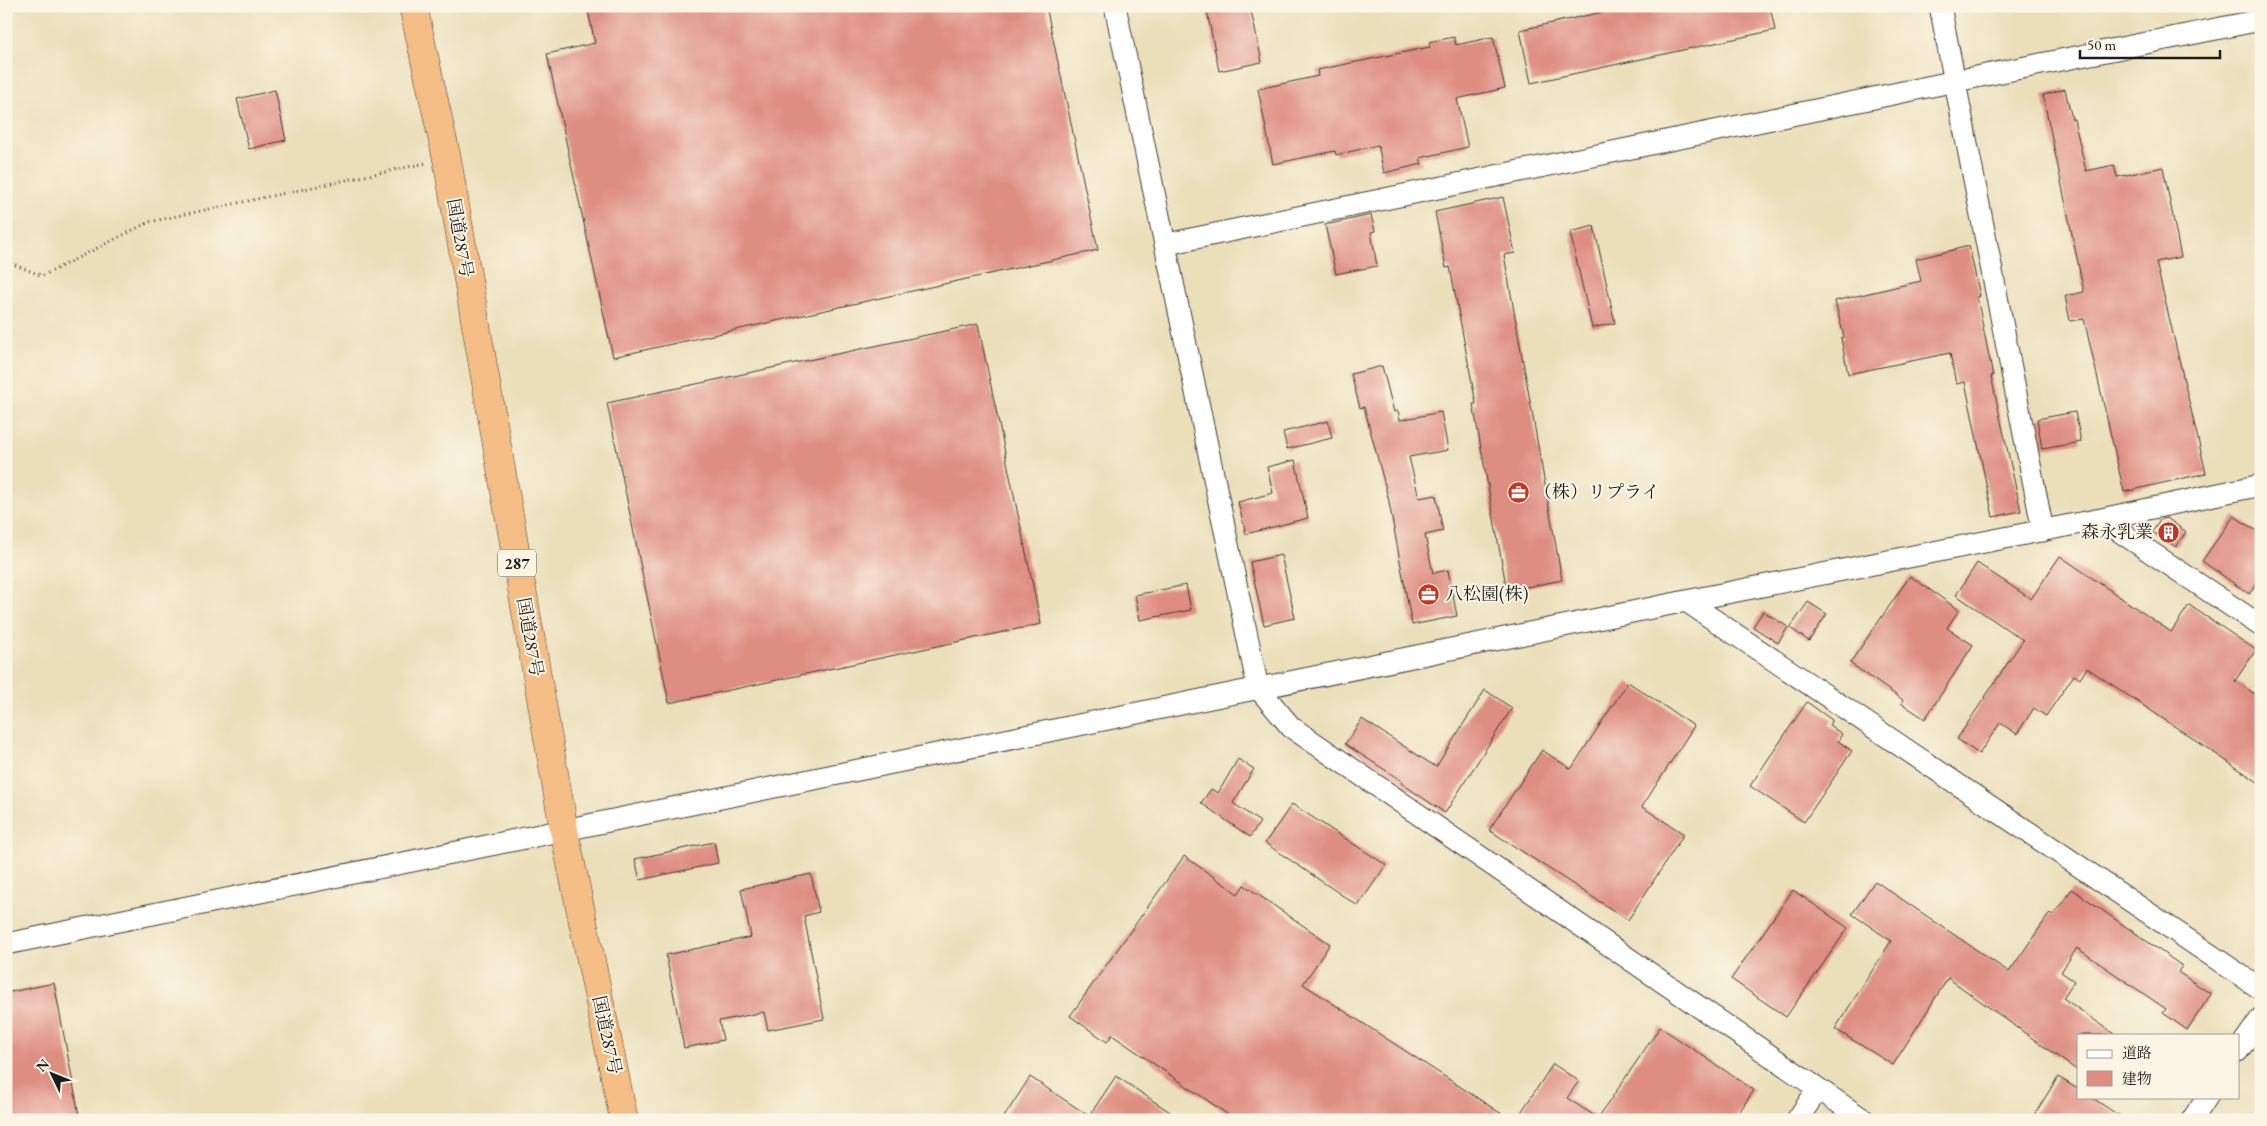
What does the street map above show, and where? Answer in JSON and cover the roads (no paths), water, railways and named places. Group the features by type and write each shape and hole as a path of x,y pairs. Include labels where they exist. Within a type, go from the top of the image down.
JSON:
{"highway":[{"name":"国道287号","path":"413,6 446,159 564,830 624,1120"}],"street":[{"path":"1116,6 1258,688 1291,727 1864,1120"},
{"path":"1940,6 2043,531"},
{"path":"1167,244 2261,20"},
{"path":"6,944 1686,601 2043,531 2261,485"},
{"path":"2101,519 2261,626"},
{"path":"1686,601 2261,989"},
{"path":"2240,1048 2261,1018"},
{"path":"1797,1120 1818,1089"},
{"path":"2192,1120 2206,1098"}],"place":[{"name":"（株）リプライ","path":"1518,492"},
{"name":"森永乳業","path":"2169,532"},
{"name":"八松園(株)","path":"1429,594"}]}
